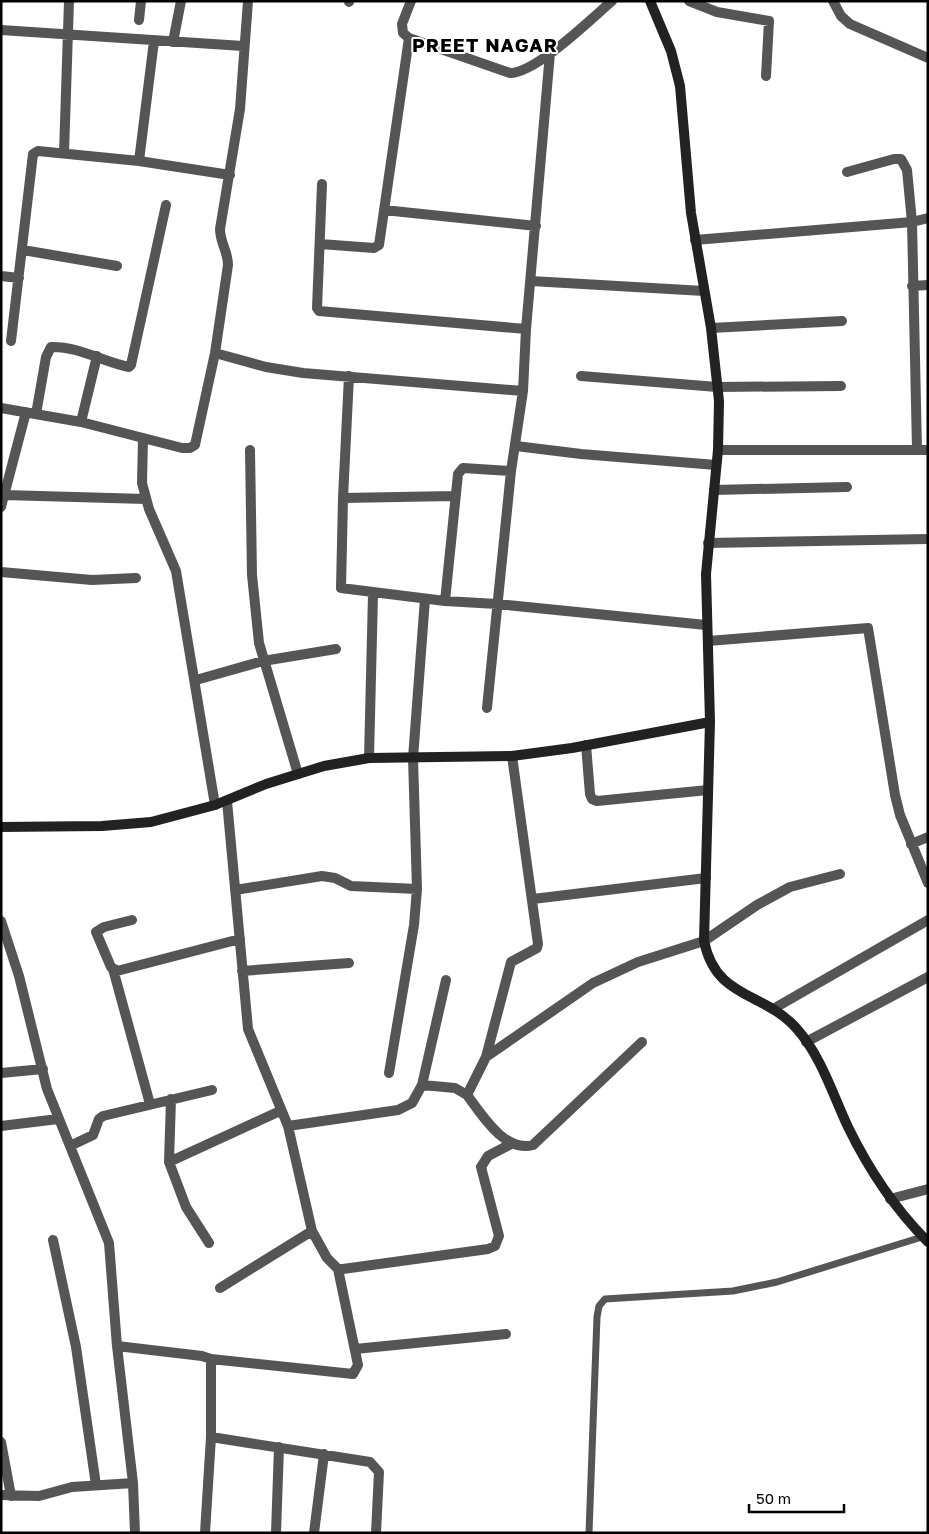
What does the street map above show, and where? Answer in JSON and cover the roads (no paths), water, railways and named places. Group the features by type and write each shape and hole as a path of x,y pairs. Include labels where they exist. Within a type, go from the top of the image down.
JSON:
{"street":[{"path":"64,153 66,35 69,1"},
{"path":"139,20 141,1"},
{"path":"173,42 181,1"},
{"path":"1,408 81,422 182,448 190,448 195,445 215,353 228,265 228,252 220,237 220,229 240,109 243,46 248,1"},
{"path":"411,1 402,24 403,33 409,38 510,73 519,73 526,70 550,53 612,1"},
{"path":"650,1 671,50 680,86 687,180 695,240 711,328 719,401 718,450 708,544 706,625 710,722 704,942 707,955 722,980 773,1009 798,1029 864,1158 890,1199 925,1240"},
{"path":"689,1 717,12 769,21 766,76"},
{"path":"833,1 841,16 850,24 928,58"},
{"path":"1,30 243,46"},
{"path":"320,244 374,248 379,245 409,38"},
{"path":"139,161 154,41"},
{"path":"487,708 511,471 523,391 526,329 550,53"},
{"path":"11,341 33,154 38,151 64,153 139,161 230,175"},
{"path":"718,450 923,450 912,286 912,222 908,170 901,159 886,161 847,172"},
{"path":"322,184 317,308 323,313 526,329"},
{"path":"1,507 31,413 47,351 51,347 58,347 97,356 123,366 129,367 131,365 166,205"},
{"path":"384,210 536,226"},
{"path":"695,240 912,222 928,218"},
{"path":"23,250 117,266"},
{"path":"1,276 19,278"},
{"path":"531,281 704,292"},
{"path":"912,286 928,285"},
{"path":"711,328 842,321"},
{"path":"215,353 284,371 523,391"},
{"path":"81,422 97,356"},
{"path":"350,376 342,498 341,588 373,594 497,604 706,625"},
{"path":"581,376 717,387 840,386"},
{"path":"143,439 141,470 146,499 176,571 196,680 215,805"},
{"path":"516,446 580,454 716,465"},
{"path":"250,450 252,575 263,661 298,774"},
{"path":"445,601 454,496 458,474 463,468 511,471"},
{"path":"714,490 847,487"},
{"path":"4,495 146,499"},
{"path":"342,498 454,496"},
{"path":"708,544 928,539"},
{"path":"1,572 92,580 136,578"},
{"path":"369,758 373,594"},
{"path":"389,1073 414,925 417,889 413,758 425,599"},
{"path":"708,641 868,628 895,795 911,844 928,883"},
{"path":"196,680 263,661 336,649"},
{"path":"1,827 132,824 171,818 227,801 266,784 324,766 369,758 512,756 586,745 710,722"},
{"path":"586,745 590,794 592,799 597,801 708,790"},
{"path":"467,1095 486,1057 511,962 538,948 533,899 512,756"},
{"path":"117,1346 202,1356 211,1359 348,1374 353,1374 358,1365 336,1268 327,1258 312,1231 288,1126 280,1111 248,1029 227,801"},
{"path":"911,844 928,837"},
{"path":"486,1057 593,983 638,962 704,942 774,894 790,887 840,874"},
{"path":"235,890 322,876 335,878 351,886 417,889"},
{"path":"533,899 706,878"},
{"path":"132,920 104,927 96,932 113,969 150,1104"},
{"path":"773,1009 928,920"},
{"path":"1,921 19,976 58,1119 107,1237 117,1346 133,1483 135,1533"},
{"path":"113,969 122,971 240,939"},
{"path":"242,970 349,963"},
{"path":"806,1042 928,977"},
{"path":"288,1126 398,1110 412,1103 422,1085 446,980"},
{"path":"422,1085 455,1088 467,1095 483,1116 511,1144 524,1148 533,1145 642,1042"},
{"path":"1,1073 43,1069"},
{"path":"70,1146 93,1135 98,1119 150,1104 212,1090"},
{"path":"171,1099 169,1162 186,1206 209,1242"},
{"path":"169,1162 280,1111"},
{"path":"1,1126 58,1119"},
{"path":"336,1268 488,1249 495,1246 499,1236 481,1167 488,1156 511,1144"},
{"path":"890,1199 928,1189"},
{"path":"220,1288 312,1231"},
{"path":"53,1240 76,1348 96,1485"},
{"path":"354,1349 506,1334"},
{"path":"205,1533 211,1437 211,1359"},
{"path":"211,1437 370,1462 376,1466 380,1480 376,1533"},
{"path":"1,1442 6,1496 39,1496 72,1487 133,1483"},
{"path":"276,1533 279,1447"},
{"path":"314,1533 324,1454"}],"lane":[{"path":"589,1533 597,1318 599,1306 605,1299 733,1291 777,1282 925,1240"}],"district":[{"name":"PREET NAGAR","path":"485,44"}]}
